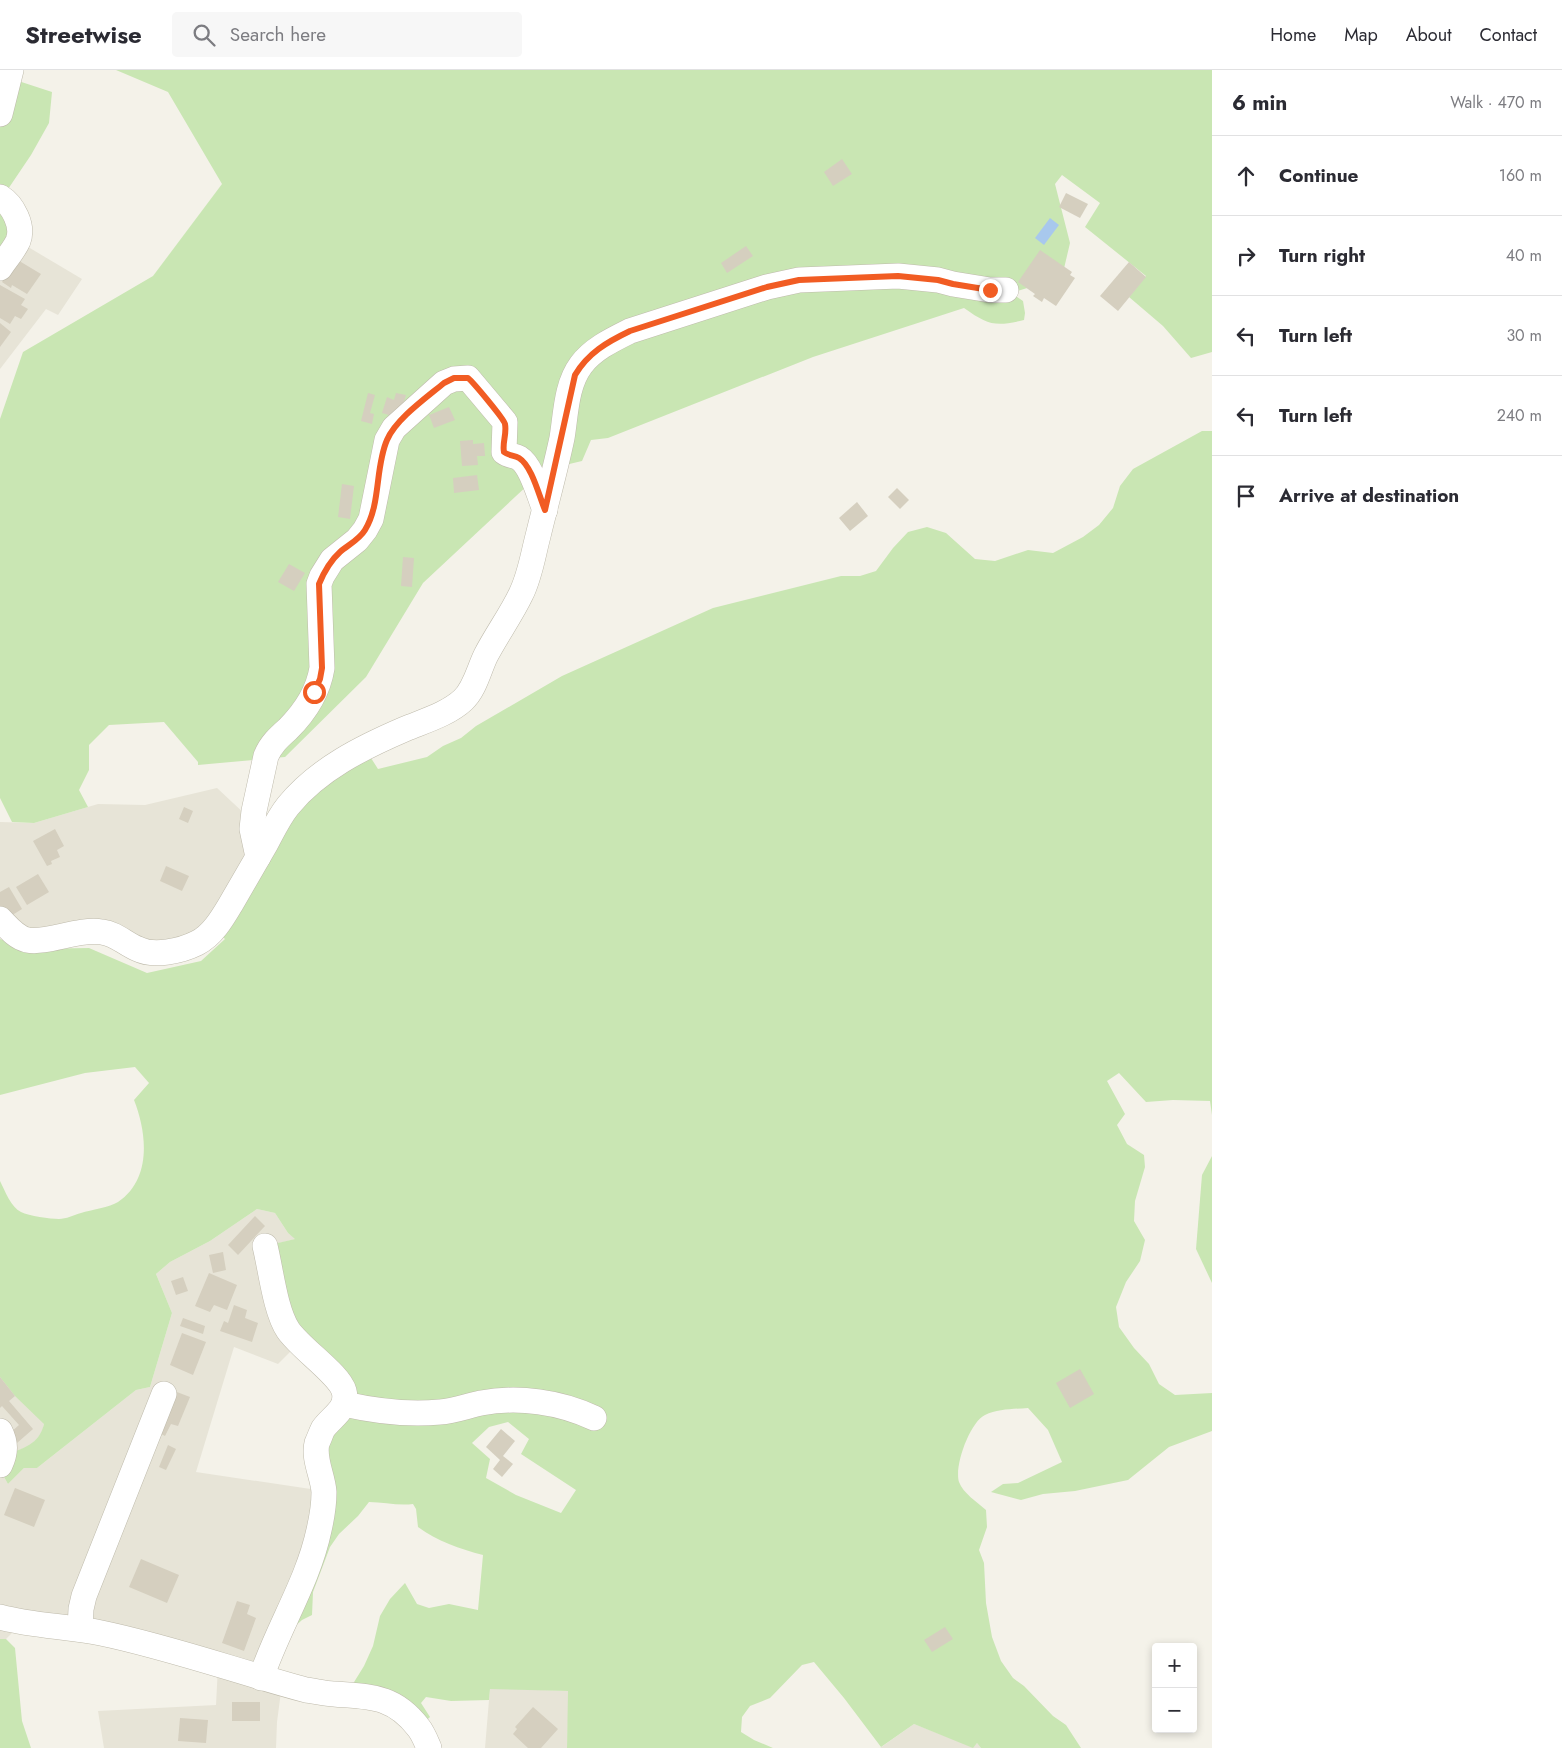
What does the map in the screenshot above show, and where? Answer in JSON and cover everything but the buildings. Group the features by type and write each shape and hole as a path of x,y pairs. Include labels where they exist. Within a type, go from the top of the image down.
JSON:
{"street":[{"path":"0,114 11,70"},
{"path":"0,198 10,205 17,217 18,232 18,241 0,268"},
{"path":"0,919 12,932 30,941 84,931 102,932 117,936 140,950 157,952 171,951 197,943 208,935 222,918 287,807 300,792 326,771 352,755 387,737 450,710 464,699 471,689 486,655 522,593 545,510 575,375 582,364 594,352 611,340 630,331 767,287 799,280 898,276 938,280 990,290 1006,290"},
{"path":"258,857 252,829 266,756 269,748 275,741 308,707 320,679 322,668 319,584 332,560 356,540 365,530 371,519 383,455 387,440 394,428 444,383 454,378 468,378 505,422 504,452 519,458 525,464 531,473 545,510"},
{"path":"261,1678 270,1651 301,1588 310,1565 319,1529 324,1490 316,1458 317,1445 324,1429 344,1404 344,1391 338,1380 299,1343 288,1329 281,1314 265,1246"},
{"path":"80,1629 84,1596 164,1394"},
{"path":"344,1404 411,1414 442,1412 483,1403 505,1401 542,1402 563,1406 594,1418"},
{"path":"0,1431 5,1441 4,1455 0,1465"},
{"path":"0,1634 8,1632 11,1620 80,1629 129,1639 306,1690 377,1697 394,1705 419,1727 429,1748"}],"shaded area":[{"path":"18,241 82,279 58,315 46,309 0,369 0,268"},
{"path":"217,788 248,817 254,843 208,935 131,945 51,938 0,919 0,822 34,823 98,804 145,805"},
{"path":"257,1209 275,1213 288,1233 296,1239 266,1246 299,1343 278,1364 234,1347 196,1472 324,1491 270,1651 282,1684 276,1748 104,1748 98,1711 216,1705 218,1666 22,1623 6,1639 0,1639 0,1470 8,1484 24,1468 37,1468 136,1390 150,1387 172,1313 156,1274 170,1262 210,1241"},
{"path":"0,1326 44,1424 42,1433 30,1446 5,1455 0,1465"},
{"path":"490,1688 569,1691 567,1748 485,1748"},
{"path":"914,1724 973,1747 977,1743 981,1748 880,1748"}],"green space":[{"path":"116,70 1212,70 1212,352 1191,358 1163,326 1129,297 1146,276 1085,227 1100,203 1062,175 1055,184 1070,243 1062,277 1011,293 1023,301 1024,320 999,324 992,323 979,318 964,308 813,357 608,438 591,440 582,461 544,470 423,583 366,677 285,757 198,765 198,762 164,722 109,725 89,745 89,770 79,790 88,807 34,823 12,822 0,798 0,419 23,352 153,276 222,184 168,92"},
{"path":"0,75 52,92 49,123 31,155 2,198 17,217 0,268"},
{"path":"1202,431 1212,431 1212,1115 1210,1101 1173,1100 1146,1102 1119,1073 1107,1081 1125,1114 1117,1125 1127,1144 1144,1155 1145,1167 1135,1201 1134,1221 1145,1240 1140,1261 1126,1282 1116,1307 1119,1327 1134,1348 1149,1364 1159,1384 1175,1395 1212,1393 1212,1431 1169,1447 1128,1480 1075,1491 1043,1494 1021,1500 991,1492 1003,1484 1018,1483 1062,1462 1048,1430 1028,1408 1001,1410 985,1415 974,1426 964,1445 958,1475 959,1482 964,1490 986,1510 987,1527 979,1550 984,1563 986,1603 992,1637 1001,1661 1013,1678 1024,1686 1053,1716 1066,1725 1081,1748 981,1748 977,1743 973,1748 914,1724 881,1747 814,1662 802,1665 770,1698 750,1706 742,1717 741,1732 773,1748 567,1748 568,1691 490,1689 489,1700 451,1701 426,1697 421,1703 430,1717 419,1727 346,1695 364,1666 373,1646 380,1616 390,1599 405,1583 417,1604 429,1608 449,1604 478,1610 483,1555 449,1544 418,1527 416,1509 413,1504 369,1502 358,1516 339,1534 330,1547 313,1592 312,1615 302,1620 293,1628 301,1588 316,1458 344,1404 299,1343 265,1246 295,1239 288,1233 275,1213 257,1209 210,1241 170,1262 156,1274 172,1313 150,1387 136,1390 37,1468 24,1468 8,1484 0,1470 5,1455 29,1445 38,1437 44,1424 15,1396 0,1377 0,1181 17,1210 40,1217 64,1218 115,1204 129,1192 137,1181 141,1168 144,1155 144,1141 134,1100 149,1083 135,1067 85,1073 0,1095 0,939 28,949 89,948 147,973 201,961 225,939 214,928 300,792 371,758 378,769 427,757 562,676 713,608 841,576 860,576 876,571 908,532 927,527 946,533 975,559 995,561 1028,550 1053,553 1083,537 1099,525 1113,508 1120,486 1133,469","holes":["508,1422 529,1439 521,1454 576,1490 561,1513 516,1495 486,1478 490,1459 472,1443 489,1427"]},
{"path":"1212,1156 1212,1283 1196,1249 1202,1175"},
{"path":"0,1639 6,1639 15,1648 22,1721 31,1748 0,1748"}],"water":[{"path":"1050,218 1059,225 1044,245 1035,238"}],"route":[{"path":"314,692 320,679 322,668 319,584 322,576 332,560 356,540 365,530 371,519 383,455 387,440 394,428 444,383 454,378 468,378 500,415 505,422 506,428 503,442 504,452 519,458 525,464 531,473 545,510 575,375 582,364 594,352 611,340 630,331 767,287 799,280 898,276 921,277 990,290"}]}
